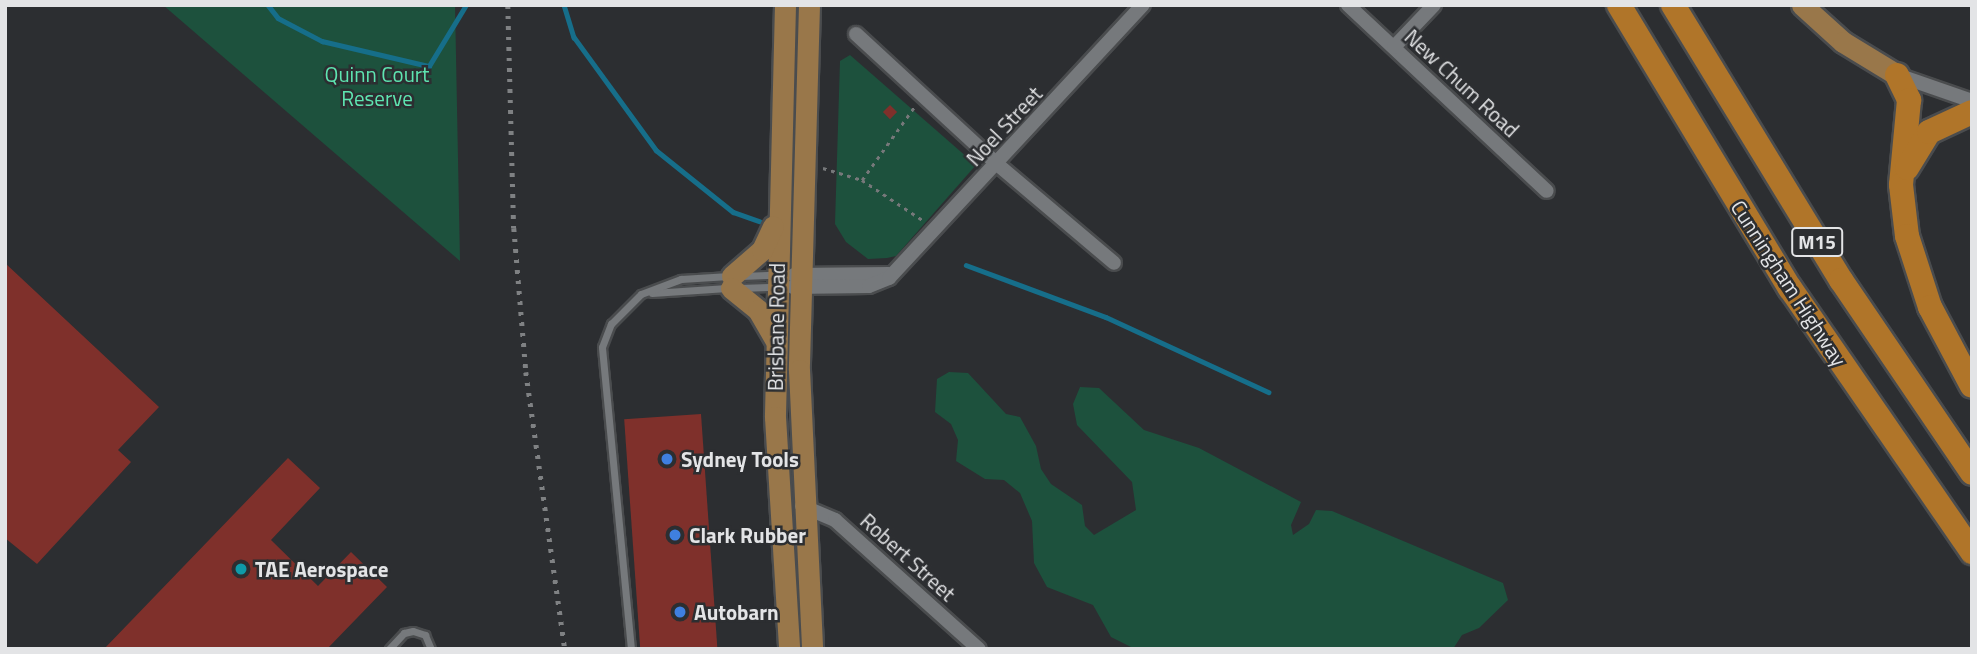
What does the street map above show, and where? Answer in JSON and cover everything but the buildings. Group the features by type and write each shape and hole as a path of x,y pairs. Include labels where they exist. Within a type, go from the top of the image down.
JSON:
{"highway":[{"name":"Cunningham Highway","path":"1618,5 1790,288 1972,552"},
{"name":"M15","path":"1673,5 1841,280 1972,473"},
{"path":"1897,75 1909,104 1902,200 1907,236 1926,296 1972,386"},
{"path":"1902,200 1908,160 1918,144 1938,125 1972,112"}],"main road":[{"name":"Brisbane Road","path":"785,5 775,340 779,525 789,649"},
{"name":"Brisbane Road","path":"809,5 800,281 802,506 812,649"},
{"path":"1802,5 1843,42 1897,75"},
{"path":"775,340 758,310 732,282 762,250 778,218"}],"street":[{"name":"Noel Street","path":"776,281 894,273 1143,5"},
{"name":"New Chum Road","path":"1348,5 1547,191"},
{"path":"1394,47 1434,5"},
{"path":"856,34 997,164 1114,263"},
{"path":"1897,75 1972,101"},
{"name":"Robert Street","path":"802,506 835,520 979,649"}],"lane":[{"path":"631,649 602,347 611,324 641,294 681,279 732,282"},
{"name":"Noel Street","path":"732,282 776,281"},
{"name":"Noel Street","path":"732,282 776,281"},
{"path":"641,294 732,282"},
{"path":"389,649 404,633 413,631 425,635 431,649"}],"path":[{"path":"862,180 919,103"},
{"path":"823,168 862,180 936,230"}],"green space":[{"name":"Quinn Court Reserve","path":"163,5 455,5 460,261"},
{"path":"850,55 976,165 896,256 887,258 868,259 846,242 835,224 840,61"},
{"path":"949,372 968,373 1006,414 1020,417 1036,446 1041,469 1051,484 1082,505 1085,526 1094,535 1136,510 1132,482 1077,425 1073,404 1080,387 1099,388 1144,430 1199,448 1301,502 1291,525 1293,535 1309,524 1316,510 1332,511 1503,583 1508,600 1479,628 1462,635 1453,649 1135,649 1111,637 1093,605 1047,587 1034,563 1032,521 1020,493 1004,480 985,479 956,461 958,440 951,424 935,412 937,379"}],"waterway":[{"path":"268,5 278,18 322,41 429,66 466,5"},
{"path":"564,5 574,37 656,150 733,212 759,221"},
{"path":"966,265 1106,317 1268,392"}],"railway":[{"path":"508,5 514,228 526,372 565,649"}],"place":[{"name":"Sydney Tools","path":"667,459"},
{"name":"Clark Rubber","path":"675,535"},
{"name":"TAE Aerospace","path":"241,569"},
{"name":"Autobarn","path":"680,612"}]}
